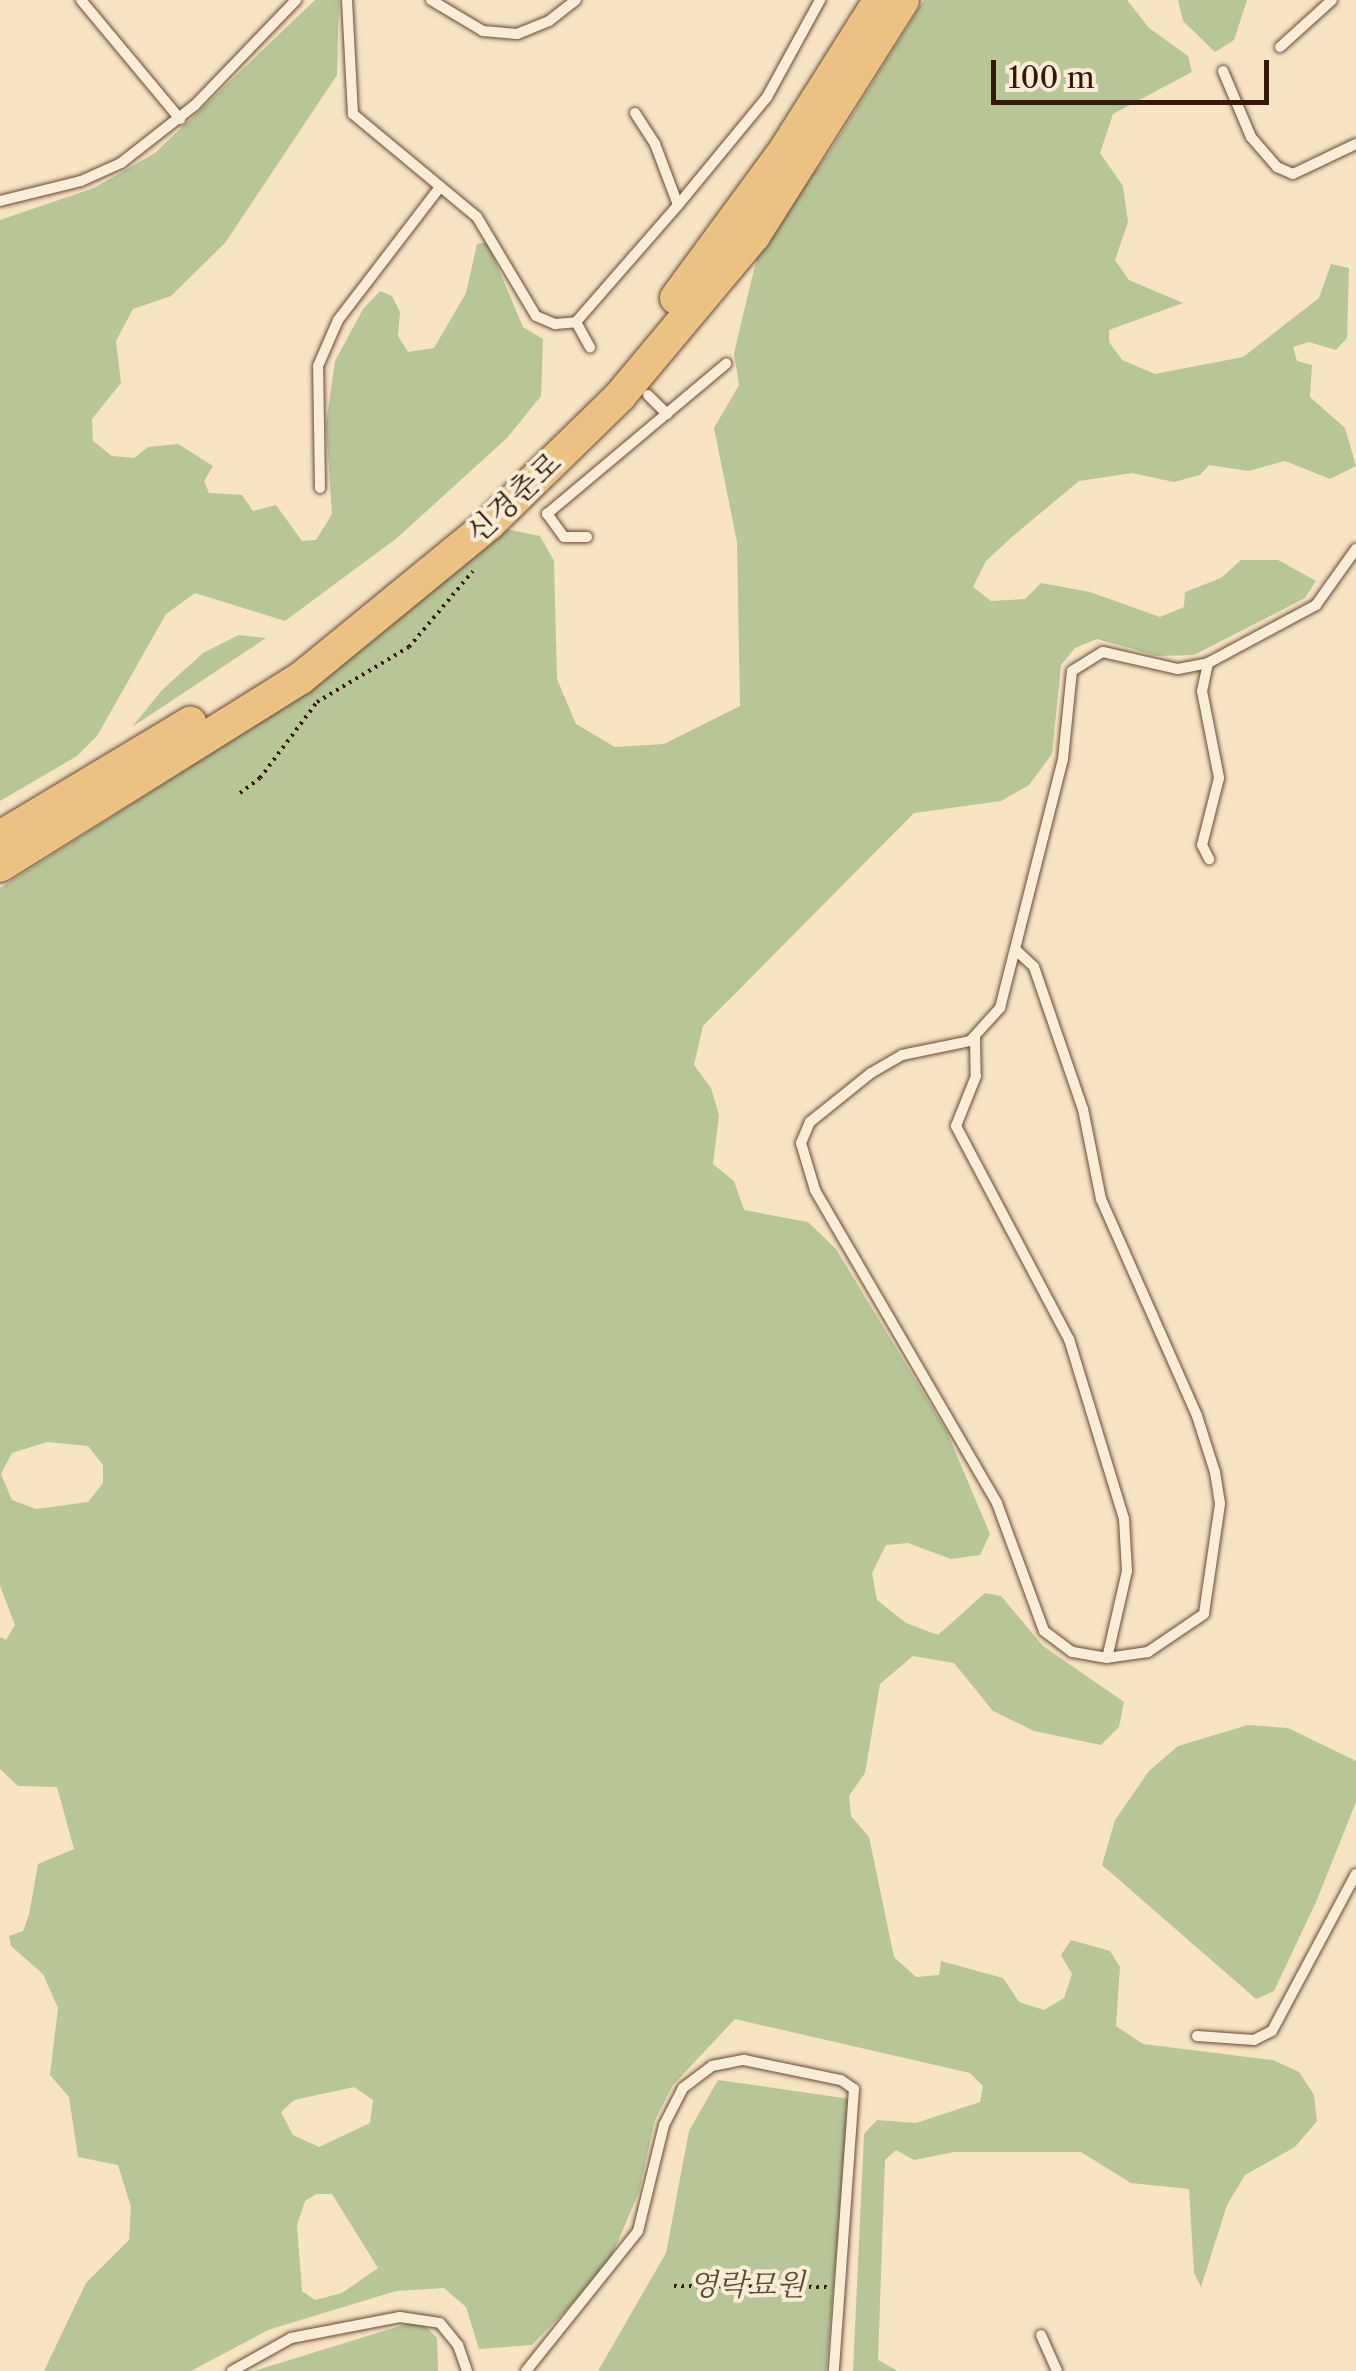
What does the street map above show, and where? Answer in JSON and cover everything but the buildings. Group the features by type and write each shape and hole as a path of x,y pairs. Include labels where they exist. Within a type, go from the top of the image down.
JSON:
{"highway":[{"name":"신경춘로","path":"0,838 255,684 370,601 481,507 662,317 786,148 878,0"},
{"name":"신경춘로","path":"0,866 301,678 489,524 620,396 754,236 903,0"}],"lane":[{"path":"81,0 180,118"},
{"path":"0,201 82,181 122,163 180,118 296,0"},
{"path":"348,0 353,114 477,217 536,316 576,322"},
{"path":"430,0 483,31 516,34 549,22 576,0"},
{"path":"576,322 767,96 820,0"},
{"path":"1280,46 1332,0"},
{"path":"1222,71 1252,138 1278,167 1294,174 1356,144"},
{"path":"635,113 655,144 678,205"},
{"path":"320,488 318,366 338,320 440,187"},
{"path":"576,322 590,347"},
{"path":"587,536 564,537 548,514 726,364"},
{"path":"648,396 667,414"},
{"path":"1018,951 1034,966 1083,1109 1101,1199 1197,1416 1220,1504 1204,1614 1148,1652 1108,1658 1072,1652 1044,1632 969,1448 804,1166 801,1143 828,1104 902,1054 974,1037 1000,1008 1018,951 1026,894 1063,759 1072,671 1102,652 1178,669 1208,663 1316,605 1356,549"},
{"path":"1208,663 1202,691 1219,778 1202,845 1209,859"},
{"path":"974,1037 976,1076 956,1126 1069,1339 1124,1519 1127,1571 1108,1658"},
{"path":"1197,2036 1254,2040 1272,2031 1356,1874"},
{"path":"526,2371 638,2231 664,2125 683,2088 727,2062 841,2080 854,2089 834,2371"},
{"path":"232,2371 291,2338 400,2317 440,2323 458,2345 467,2371"},
{"path":"1041,2335 1057,2371"}],"path":[{"path":"240,794 260,778 317,702 408,647 479,565"},
{"path":"674,2286 838,2287"}],"green space":[{"path":"315,0 339,0 337,75 225,243 171,296 133,309 116,341 121,383 92,419 93,441 112,456 134,458 148,447 178,444 213,466 204,481 209,493 242,495 253,511 276,505 302,541 316,540 332,514 326,424 335,361 363,309 380,291 392,296 400,312 398,336 408,352 434,348 466,293 477,244 487,242 523,327 543,339 541,396 507,438 397,538 285,621 195,593 166,614 97,736 77,756 0,801 0,220 94,188 155,153"},
{"path":"924,0 1127,0 1149,28 1188,56 1192,72 1113,114 1100,153 1123,186 1128,222 1115,260 1129,280 1183,303 1109,330 1109,342 1122,360 1155,374 1243,357 1319,298 1331,264 1349,268 1347,338 1336,350 1309,342 1293,347 1297,361 1312,365 1310,397 1345,428 1356,466 1330,479 1285,461 1248,471 1209,465 1200,475 1174,482 1132,473 1079,481 986,561 973,587 991,601 1025,599 1041,583 1090,592 1160,617 1184,607 1185,592 1221,578 1241,560 1278,560 1316,581 1305,598 1194,655 1157,656 1097,639 1075,648 1061,665 1052,754 1029,785 1001,801 914,813 703,1026 694,1065 711,1088 719,1115 713,1164 734,1181 744,1210 808,1222 836,1249 947,1432 990,1534 980,1555 951,1559 908,1543 886,1545 872,1573 877,1600 906,1623 938,1635 985,1593 1001,1596 1043,1646 1124,1702 1119,1727 1101,1745 1034,1731 993,1711 954,1663 913,1656 880,1684 865,1773 849,1796 851,1816 869,1837 894,1957 916,1977 939,1975 941,1961 1003,1978 1019,2002 1044,2010 1064,1998 1072,1974 1061,1955 1071,1940 1110,1951 1120,1967 1116,2026 1143,2044 1273,2060 1299,2072 1314,2095 1317,2121 1295,2147 1245,2175 1227,2205 1201,2287 1194,2273 1189,2189 1131,2183 1081,2152 954,2152 914,2160 896,2150 885,2160 878,2360 898,2371 853,2371 864,2134 877,2120 916,2123 980,2102 983,2086 970,2073 735,2019 673,2085 655,2120 639,2192 606,2269 532,2345 479,2349 466,2307 444,2288 396,2291 268,2330 191,2371 44,2371 86,2283 129,2240 131,2207 118,2165 78,2157 69,2097 50,2075 58,2008 43,1974 11,1946 9,1936 23,1931 38,1864 74,1849 57,1787 18,1786 0,1769 0,1637 6,1640 15,1625 0,1586 0,888 315,687 505,529 540,536 554,561 557,679 576,724 615,747 664,744 740,706 737,542 714,428 739,385 734,353 759,249 830,151","holes":["47,1442 88,1446 103,1465 103,1483 88,1502 36,1509 12,1500 1,1474 12,1453","354,2087 373,2100 370,2123 319,2147 293,2135 281,2112 294,2100","316,2194 332,2194 378,2268 342,2293 315,2300 302,2291 297,2225 305,2201"]},
{"path":"1178,0 1247,0 1234,40 1215,52 1183,21"},
{"path":"239,635 266,638 132,727 162,690 203,653"},
{"path":"1248,1725 1288,1728 1356,1761 1356,1802 1316,1902 1274,1991 1256,1999 1102,1865 1115,1820 1149,1771 1178,1746"},
{"name":"영락묘원","path":"718,2080 850,2099 826,2371 598,2371 666,2253 689,2131"},
{"path":"419,2320 437,2338 438,2371 254,2371"}]}
